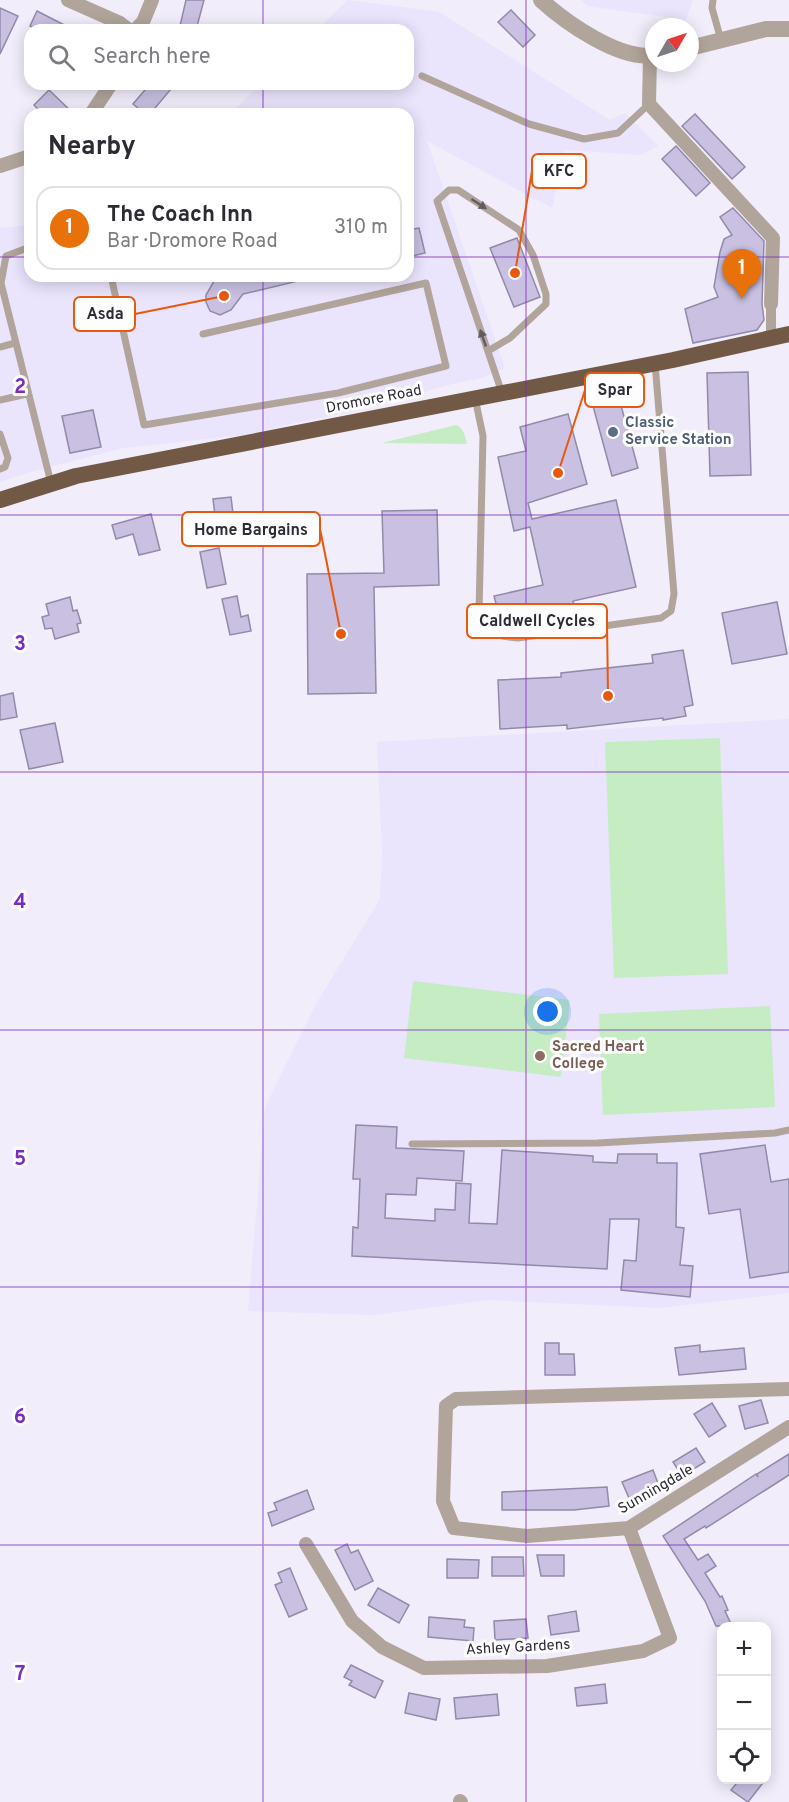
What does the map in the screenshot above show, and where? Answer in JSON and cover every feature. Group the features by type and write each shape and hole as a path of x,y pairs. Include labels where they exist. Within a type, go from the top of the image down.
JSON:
{"highway":[{"name":"Dromore Road","path":"0,500 76,476 475,399 789,334"}],"street":[{"path":"68,0 121,24"},
{"path":"141,24 152,0"},
{"path":"545,1 588,36 611,46 645,53"},
{"path":"699,46 766,29 789,29"},
{"path":"651,72 649,104 773,238 771,304 764,341"},
{"path":"95,108 107,90"},
{"path":"0,166 24,158"},
{"name":"Sunningdale","path":"789,1389 456,1399 446,1406 443,1501 454,1528 528,1536 629,1528 789,1427"},
{"name":"Ashley Gardens","path":"306,1544 352,1621 382,1647 424,1668 547,1666 643,1651 670,1638 629,1528"}],"lane":[{"path":"713,0 712,8 721,40"},
{"path":"422,76 529,124 584,139 618,133 649,104"},
{"path":"488,351 510,338 546,304 546,294 533,255 519,230 458,190 448,190 437,201 502,393"},
{"path":"24,249 6,256 1,283 51,483"},
{"path":"112,282 144,425 338,393 446,366 426,283 203,334"},
{"path":"0,347 15,344"},
{"path":"475,399 483,436 479,614 485,628 500,636 518,638 661,618 671,611 674,594 655,363"},
{"path":"0,400 27,394"},
{"path":"0,434 8,458 5,466 0,469"},
{"path":"412,1144 598,1143 775,1133 789,1130"}],"shaded area":[{"path":"348,0 439,12 610,120 625,113 658,146 640,155 565,150 552,208 427,141 505,368 483,378 456,383 350,412 244,435 123,448 0,482 0,228 24,226 24,282 414,282 414,108 236,108 255,90 414,90 414,24 323,24"},
{"path":"582,0 693,0 687,18 587,6"},
{"name":"Sacred Heart College","path":"789,719 789,1293 660,1308 487,1300 375,1315 248,1311 265,1107 316,1004 380,899 382,852 377,742"}],"green space":[{"path":"456,425 462,430 467,444 382,443"},
{"path":"720,738 728,974 614,978 605,742"},
{"path":"413,981 570,1000 561,1077 404,1058"},
{"path":"770,1006 775,1107 603,1115 599,1014"}],"building":[{"path":"186,0 204,0 198,24 180,24"},
{"path":"0,8 18,16 0,54"},
{"path":"511,10 535,35 523,47 498,22"},
{"path":"37,11 62,24 31,24"},
{"path":"49,90 68,108 37,108 34,105"},
{"path":"145,90 170,90 155,108 138,108 133,104"},
{"path":"695,114 745,167 732,179 682,126"},
{"path":"676,146 710,183 696,196 662,159"},
{"path":"733,208 764,241 762,304 764,320 757,330 693,343 685,309 718,297 714,287 720,252 724,239 732,235 720,217"},
{"path":"419,228 425,253 414,256 414,229"},
{"path":"517,238 540,297 514,307 490,248"},
{"path":"214,282 294,282 243,294 231,310 220,315 210,311 206,295"},
{"path":"748,372 751,475 710,476 707,373"},
{"path":"616,387 638,468 612,476 590,395"},
{"path":"93,410 101,447 70,453 62,416"},
{"path":"568,414 587,484 528,503 532,519 616,500 636,587 573,601 577,615 551,621 549,612 509,621 498,611 494,596 543,585 530,527 514,531 498,457 526,451 520,427"},
{"path":"231,497 235,530 217,532 213,499"},
{"path":"437,510 439,585 374,587 376,693 308,694 307,574 384,573 382,511"},
{"path":"151,514 160,550 139,555 133,534 116,539 112,525"},
{"path":"219,548 226,584 207,588 200,552"},
{"path":"237,596 241,617 248,615 251,631 230,635 222,599"},
{"path":"70,597 73,611 77,610 81,623 77,624 79,632 55,639 52,628 45,629 42,617 49,615 46,604"},
{"path":"777,602 787,654 732,664 722,613"},
{"path":"683,650 693,705 684,707 686,716 567,729 567,725 500,729 498,680 561,677 561,673 653,663 652,655"},
{"path":"13,693 17,717 0,720 0,696"},
{"path":"55,723 63,762 29,769 20,730"},
{"path":"356,1125 397,1127 396,1148 464,1151 462,1181 417,1178 416,1195 386,1194 385,1218 435,1221 435,1209 455,1210 456,1183 471,1184 469,1223 497,1224 502,1150 593,1156 593,1162 617,1163 618,1154 657,1154 657,1163 677,1163 676,1227 684,1228 680,1265 693,1266 690,1297 621,1290 624,1260 636,1261 639,1219 610,1219 607,1269 352,1256 353,1227 358,1228 360,1179 353,1179"},
{"path":"765,1145 771,1182 789,1179 789,1272 750,1278 740,1209 709,1214 700,1154"},
{"path":"545,1343 559,1343 559,1354 574,1354 575,1375 545,1375"},
{"path":"700,1345 700,1352 744,1348 746,1369 679,1375 675,1348"},
{"path":"761,1400 768,1423 745,1429 739,1406"},
{"path":"712,1403 726,1426 709,1437 694,1414"},
{"path":"696,1448 705,1462 682,1476 673,1462"},
{"path":"789,1454 789,1475 706,1528 705,1526 684,1539 698,1560 708,1554 716,1566 705,1573 720,1597 722,1596 730,1622 717,1622 716,1626 705,1601 663,1536 756,1474 758,1477 757,1474"},
{"path":"653,1470 659,1486 629,1498 622,1482"},
{"path":"607,1487 609,1506 574,1510 502,1510 502,1492"},
{"path":"307,1490 314,1509 272,1526 268,1513 277,1510 274,1503"},
{"path":"347,1544 351,1553 358,1550 373,1581 355,1590 335,1550"},
{"path":"537,1555 564,1555 564,1576 541,1576"},
{"path":"492,1557 523,1557 524,1576 492,1576"},
{"path":"447,1559 479,1560 478,1578 447,1578"},
{"path":"290,1568 307,1609 289,1617 275,1585 282,1582 278,1573"},
{"path":"378,1588 409,1605 399,1623 368,1605"},
{"path":"576,1611 579,1631 551,1635 548,1616"},
{"path":"429,1617 465,1620 464,1627 474,1628 473,1641 428,1637"},
{"path":"526,1619 528,1638 495,1640 494,1621"},
{"path":"351,1665 383,1681 375,1698 349,1685 352,1681 344,1677"},
{"path":"605,1684 607,1703 577,1706 575,1688"},
{"path":"409,1693 440,1699 436,1720 405,1713"},
{"path":"497,1694 499,1715 456,1719 454,1698"},
{"path":"736,1784 762,1784 748,1802 731,1790"}],"place":[{"name":"KFC","path":"515,273"},
{"name":"Asda","path":"224,296"},
{"name":"The Coach Inn","path":"742,299"},
{"name":"Classic Service Station","path":"613,432"},
{"name":"Spar","path":"558,473"},
{"name":"Home Bargains","path":"341,634"},
{"name":"Caldwell Cycles","path":"608,696"},
{"name":"Sacred Heart College","path":"540,1056"}]}
